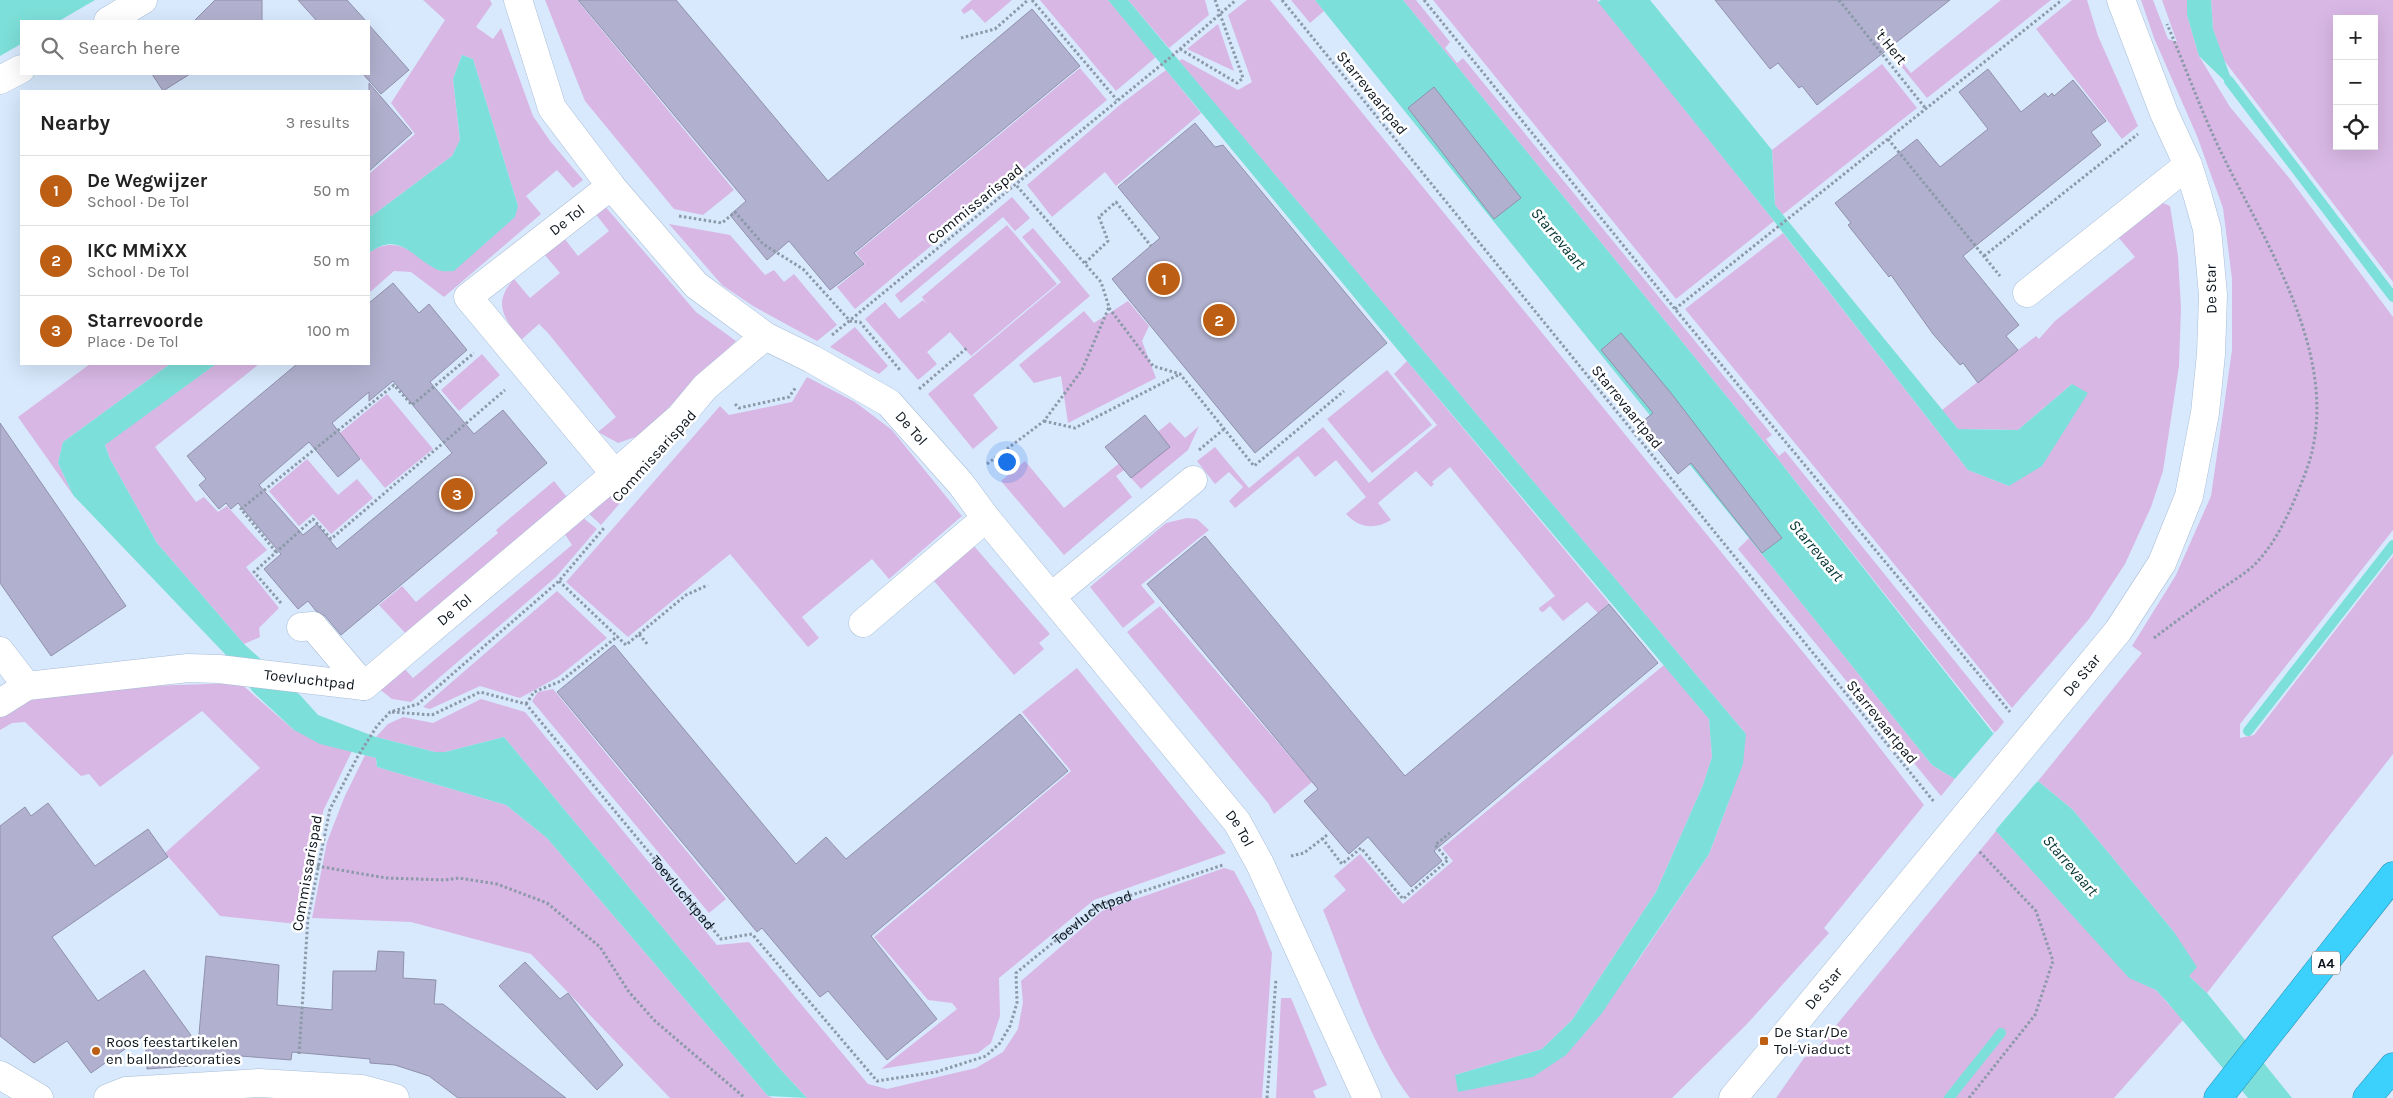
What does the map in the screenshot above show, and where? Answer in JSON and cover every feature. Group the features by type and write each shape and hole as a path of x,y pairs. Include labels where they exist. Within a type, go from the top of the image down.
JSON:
{"highway":[{"name":"A4","path":"2224,1090 2393,876"},
{"path":"2367,1098 2393,1067"}],"street":[{"path":"110,20 143,0"},
{"name":"De Tol","path":"518,0 552,108 611,186 696,285 764,336 812,359 889,403 961,484 986,518 1237,822 1260,864 1367,1098"},
{"name":"De Star","path":"1732,1098 2118,631 2162,563 2189,496 2205,413 2211,354 2213,296 2207,229 2188,165 2164,113 2121,0"},
{"path":"0,80 20,70"},
{"path":"2027,293 2188,165"},
{"name":"De Tol","path":"611,186 468,297 615,474"},
{"name":"De Tol","path":"364,686 615,474 680,417 705,387 764,336"},
{"path":"1052,596 1193,480"},
{"path":"863,623 986,518"},
{"path":"301,627 313,626 364,686"},
{"path":"0,651 27,686"},
{"name":"Toevluchtpad","path":"0,703 27,686 188,668 219,669 364,686"},
{"path":"0,1076 39,1098"},
{"path":"108,1098 126,1091 259,1083 362,1088 395,1098"}],"path":[{"path":"962,38 995,29 1028,0"},
{"path":"1032,0 1117,100"},
{"path":"1180,49 1237,83 1243,78 1215,0"},
{"name":"Commissarispad","path":"730,398 739,408 789,397 825,340 1172,56 1236,0"},
{"name":"Starrevaartpad","path":"1282,0 1918,784 1961,823 2036,912 2053,961 2035,1015 1969,1098"},
{"path":"1424,0 1675,309 2010,713 2024,747"},
{"name":"'t Hert","path":"1839,0 1926,109"},
{"path":"1675,309 2062,0"},
{"path":"1984,256 2164,113"},
{"path":"1888,139 2001,278"},
{"path":"1016,185 1101,282 1109,307 1153,366 1180,374 1254,466 1344,391"},
{"path":"1085,263 1108,241 1099,216 1116,202 1151,246"},
{"path":"1013,443 1044,421 1082,370 1109,307"},
{"path":"276,552 241,509 394,385 412,405 498,334"},
{"path":"917,391 968,347"},
{"path":"301,627 254,572 313,519 331,539 528,370"},
{"path":"1044,421 1074,428 1180,374"},
{"path":"1211,440 1224,429"},
{"name":"Commissarispad","path":"296,1085 308,918 316,866 330,809 358,756 377,726 390,712 418,704 558,581 609,522"},
{"path":"558,581 626,645 686,595 708,585"},
{"path":"639,634 648,645"},
{"path":"390,712 432,715 480,692 526,704 534,692 561,681 618,636"},
{"name":"Toevluchtpad","path":"364,686 390,712"},
{"name":"Toevluchtpad","path":"526,704 721,939 752,934 876,1081 936,1072 986,1056 1000,1043 1010,1026 1017,1003 1016,973 1098,906 1229,863 1260,864"},
{"path":"1322,838 1342,864 1361,848 1403,899 1448,860 1435,845 1450,832"},
{"path":"1260,864 1304,853 1327,835"},
{"path":"316,866 386,878 445,880 459,878 487,882 547,903 600,946 629,992 655,1021 745,1098"},
{"path":"1267,1098 1276,976 1306,964"}],"shaded area":[{"path":"423,0 490,0 492,4 476,27 493,39 501,28 533,116 550,141 583,180 573,188 557,170 526,196 541,214 444,297 411,272 394,271 370,292 370,252 379,247 388,245 406,248 440,271 518,206 473,59 462,55 453,79 460,141 452,156 370,217 370,173 415,134 391,103 445,20"},
{"path":"545,0 577,0 734,190 703,215 674,209 585,101"},
{"path":"972,0 1012,0 985,23 972,9 964,14 961,10"},
{"path":"1040,0 1108,0 1156,57 1116,91"},
{"path":"1128,0 1205,0 1209,15 1169,48"},
{"path":"1247,0 1270,0 1856,717 1924,805 1824,928 1829,933 1747,1024 1672,1098 1410,1098 1383,1055 1371,1031 1323,910 1346,890 1334,876 1360,854 1403,904 1453,861 1442,848 1664,665 1709,719 1712,757 1703,785 1656,892 1572,1020 1542,1049 1455,1075 1533,1077 1635,965 1709,854 1728,804 1746,734 1179,61 1182,59 1238,90 1252,82 1228,15"},
{"path":"1291,0 1315,0 1324,11 1310,23"},
{"path":"1403,0 1416,0 1450,42 1445,48 1457,63 1463,58 1772,435 1766,439 1779,456 1785,451 2004,722 1995,733 1777,458"},
{"path":"1433,0 1597,0 1774,221 1676,299"},
{"path":"1847,0 1854,3 1911,73 2001,0 2051,0 1927,98"},
{"path":"2072,0 2087,0 2098,36 2138,126 2122,139 2036,29"},
{"path":"2141,0 2153,0 2168,39 2177,42 2162,0 2187,0 2187,15 2199,56 2230,107 2290,179 2393,317 2393,530 2240,724 2240,738 2254,735 2393,556 2393,754 2207,993 2189,976 2174,932 2073,810 2038,781 2142,653 2132,646 2176,575 2211,496 2232,350 2232,279 2223,208 2197,136 2154,38"},
{"path":"2211,0 2393,0 2393,282 2223,59 2213,29"},
{"path":"1218,24 1234,71 1187,49"},
{"path":"1882,64 1917,108 1782,215 1775,205 1772,150"},
{"path":"1080,68 1107,100 855,309 837,287 865,264 856,253"},
{"path":"1166,70 1201,113 1116,186 1105,172 1052,217 1027,185 1121,104"},
{"path":"1012,197 1030,218 1015,231 1003,217 901,303 895,295"},
{"path":"2163,203 2170,206 2178,256 2181,308 2179,366 2163,471 2151,507 2125,564 2089,619 2012,708 1685,309 1783,233 1968,470 2009,486 2072,384 2018,430 1958,429 1942,410 2036,336 2039,339 2055,321 2135,257 2118,237"},
{"path":"603,204 696,312 736,341 641,435 618,443 598,432 616,417 548,333 539,324 521,340 510,325 502,303 507,288 514,279 530,298 560,273 544,254 564,238 578,256 609,231 594,212"},
{"path":"669,224 730,235 765,275 774,270 784,282 794,274 837,325 817,341 753,306 722,285"},
{"path":"1007,225 1057,284 971,356 950,332 927,352 937,364 918,380 865,319 885,302 899,319 923,300 927,304 922,297"},
{"path":"1033,228 1090,296 973,395 998,428 973,449 928,394 1061,282 1022,237"},
{"path":"1128,301 1149,326 1142,341 1156,378 1068,423 1061,376 1034,383 1019,365 1084,311 1094,323"},
{"path":"855,327 888,366 879,374 830,347"},
{"path":"482,354 500,375 459,411 441,390"},
{"path":"1407,361 1609,603 1598,613 1587,602 1563,621 1550,606 1543,612 1540,611 1539,608 1555,596 1450,467 1432,482 1434,484 1431,487 1416,471 1378,503 1391,520 1379,525 1367,526 1356,522 1346,514 1366,497 1336,460 1315,477 1298,456 1235,508 1229,501 1243,487 1229,472 1215,484 1197,461 1215,447 1249,488 1323,427 1369,483 1437,425 1394,374"},
{"path":"89,365 169,365 63,442 58,463 73,495 18,417"},
{"path":"215,365 258,365 155,447 196,502 204,497 218,512 227,506 267,550 246,567 279,608 259,628 260,637 244,644 157,543 110,459 105,444"},
{"path":"1387,370 1432,425 1372,473 1327,419"},
{"path":"807,377 855,402 892,430 962,516 889,579 872,559 802,617 819,638 808,647 730,554 628,637 566,582 720,406 729,415 792,402"},
{"path":"387,394 433,449 385,488 350,446 327,464 317,452"},
{"path":"1170,422 1185,438 1199,426 1188,450 1141,489 1124,470 1116,476 1132,497 1064,555 1001,481 1025,461 1064,508"},
{"path":"684,430 601,525 587,512"},
{"path":"307,459 338,495 357,479 373,498 331,534 313,514 299,526 269,491"},
{"path":"554,481 570,501 408,636 379,605 402,586 416,602 498,533 496,530"},
{"path":"582,517 597,529 556,577 411,702 392,699 378,688 403,667 413,678 572,545 564,533"},
{"path":"1187,518 1197,519 1209,530 1141,585 1155,602 1123,628 1090,587 1166,523"},
{"path":"1749,538 1932,765 1955,779 1941,796 1738,549"},
{"path":"974,546 1050,634 1039,643 1044,649 1014,675 934,581"},
{"path":"557,591 607,638 558,677 520,698 480,686 430,709 423,707"},
{"path":"1160,606 1312,782 1274,814 1268,803 1127,632"},
{"path":"1077,668 1226,853 1094,900 999,978 1000,1016 991,1043 978,1053 881,1069 957,1009 952,1003 928,1000 874,937 1071,771 1022,712"},
{"path":"240,683 294,730 352,751 324,809 301,888 297,924 220,916 165,853 260,768 202,711 100,787 89,774 81,776 25,722 12,723 0,730 0,713 52,689"},
{"path":"553,689 726,899 709,913 532,701 538,692"},
{"path":"481,699 525,712 717,945 749,942 868,1084 887,1089 976,1068 1003,1052 1018,1029 1023,1002 1021,981 1102,911 1224,868 1234,871 1255,910 1272,953 1262,1098 807,1098 781,1070 504,737 445,752 435,752 376,737 388,724 403,717 433,723"},
{"path":"365,755 376,758 377,767 506,805 547,838 768,1096 773,1098 670,1098 531,954 411,922 312,918 327,842 344,798"},
{"path":"1996,831 2129,977 2156,990 2183,1020 2114,1098 1776,1098 1804,1058 1815,1051"},
{"path":"1281,998 1291,998 1327,1085 1313,1091 1316,1098 1276,1098"}],"water":[{"path":"0,0 95,0 61,20 20,20 20,45 0,56"},
{"path":"1108,0 1128,0 1746,734 1743,764 1709,854 1602,1013 1566,1055 1533,1077 1458,1092 1455,1075 1542,1049 1572,1020 1656,892 1703,785 1712,757 1709,719 1407,361"},
{"name":"Starrevaart","path":"1315,0 1403,0 1777,458 2034,785 2038,781 2073,810 2174,932 2197,967 2189,976 2207,993 2292,1098 2248,1098 2156,990 2129,978 1996,831 1955,779 1932,765"},
{"path":"1601,0 1650,0 1772,150 1775,205 1958,429 2018,430 2072,384 2088,393 2042,466 2009,486 1968,470 1774,221 1598,2"},
{"path":"2187,0 2211,0 2213,29 2236,92 2199,56 2187,15"},
{"path":"462,55 473,59 518,206 515,217 454,271 438,270 398,245 389,244 370,252 370,217 452,156 460,140 453,79"},
{"path":"169,365 215,365 105,445 110,459 157,543 244,644 301,696 318,715 376,737 435,752 445,752 504,737 781,1070 807,1098 768,1096 547,838 506,805 377,767 376,758 320,744 294,730 253,692 224,653 73,495 58,463 63,442"}],"pier":[{"path":"1996,731 2034,781 2039,779 1994,832 1953,781"}],"building":[{"path":"215,0 262,0 262,20 195,20"},
{"path":"298,0 347,0 365,20 316,20"},
{"path":"578,0 676,0 828,181 1032,9 1080,66 854,253 864,264 830,290 789,241 767,260 730,215 746,201"},
{"path":"1715,0 1950,0 1817,105 1802,86 1799,88 1778,63 1770,69"},
{"path":"370,26 409,70 381,94 364,75 370,75"},
{"path":"1988,69 2021,112 2045,93 2048,97 2052,93 2054,96 2073,80 2106,121 2091,132 2101,145 1963,256 2019,325 2006,336 2018,350 1978,383 1963,363 1960,365 1933,334 1891,275 1889,277 1848,225 1851,223 1835,203 1917,139 1940,167 1988,129 1959,92"},
{"path":"153,75 188,75 165,90 162,90"},
{"path":"369,83 412,133 370,170 370,90"},
{"path":"1434,87 1521,198 1494,219 1408,108"},
{"path":"1195,123 1215,147 1223,145 1387,343 1255,453 1112,279 1160,238 1118,187"},
{"path":"393,283 419,313 429,304 467,350 430,382 474,434 503,410 547,463 341,635 325,616 316,611 308,601 298,609 264,569 281,554 238,503 231,509 226,503 219,509 199,485 206,479 187,456 296,365 370,365 370,302","holes":["393,381 452,453 337,549 317,524 303,535 259,485 309,442 338,477 360,459 332,423 369,392 369,401"]},
{"path":"1621,333 1671,393 1782,538 1762,553 1691,463 1678,474 1638,425 1653,413 1601,350"},
{"path":"1145,415 1170,447 1131,478 1105,447"},
{"path":"0,423 126,606 51,656 0,583"},
{"path":"1205,536 1405,776 1609,604 1658,663 1434,851 1442,861 1411,887 1368,837 1349,854 1304,801 1318,789 1147,584"},
{"path":"614,645 796,864 826,837 846,859 1020,714 1068,771 871,936 937,1019 887,1060 828,991 820,997 762,928 757,932 557,692"},
{"path":"48,803 95,866 148,829 168,857 52,937 98,1001 144,970 198,1045 206,956 279,965 277,1005 332,1010 333,971 376,971 378,951 404,952 403,978 436,980 434,1004 443,1004 566,1098 458,1098 429,1076 395,1065 370,1063 370,1059 292,1052 291,1060 228,1055 228,1063 147,1069 145,1035 91,1073 67,1041 34,1063 0,1036 0,826 25,807 31,816"},
{"path":"525,962 560,999 568,993 623,1065 597,1090 499,986"}],"waterway":[{"path":"2229,81 2393,297"},
{"path":"2248,731 2393,545"},
{"path":"1949,1098 2001,1033"}],"place":[{"name":"De Wegwijzer","path":"1164,279"},
{"name":"IKC MMiXX","path":"1219,320"},
{"name":"Starrevoorde","path":"457,494"},
{"name":"De Star/De Tol-Viaduct","path":"1764,1041"},
{"name":"Roos feestartikelen en ballondecoraties","path":"96,1051"}]}
